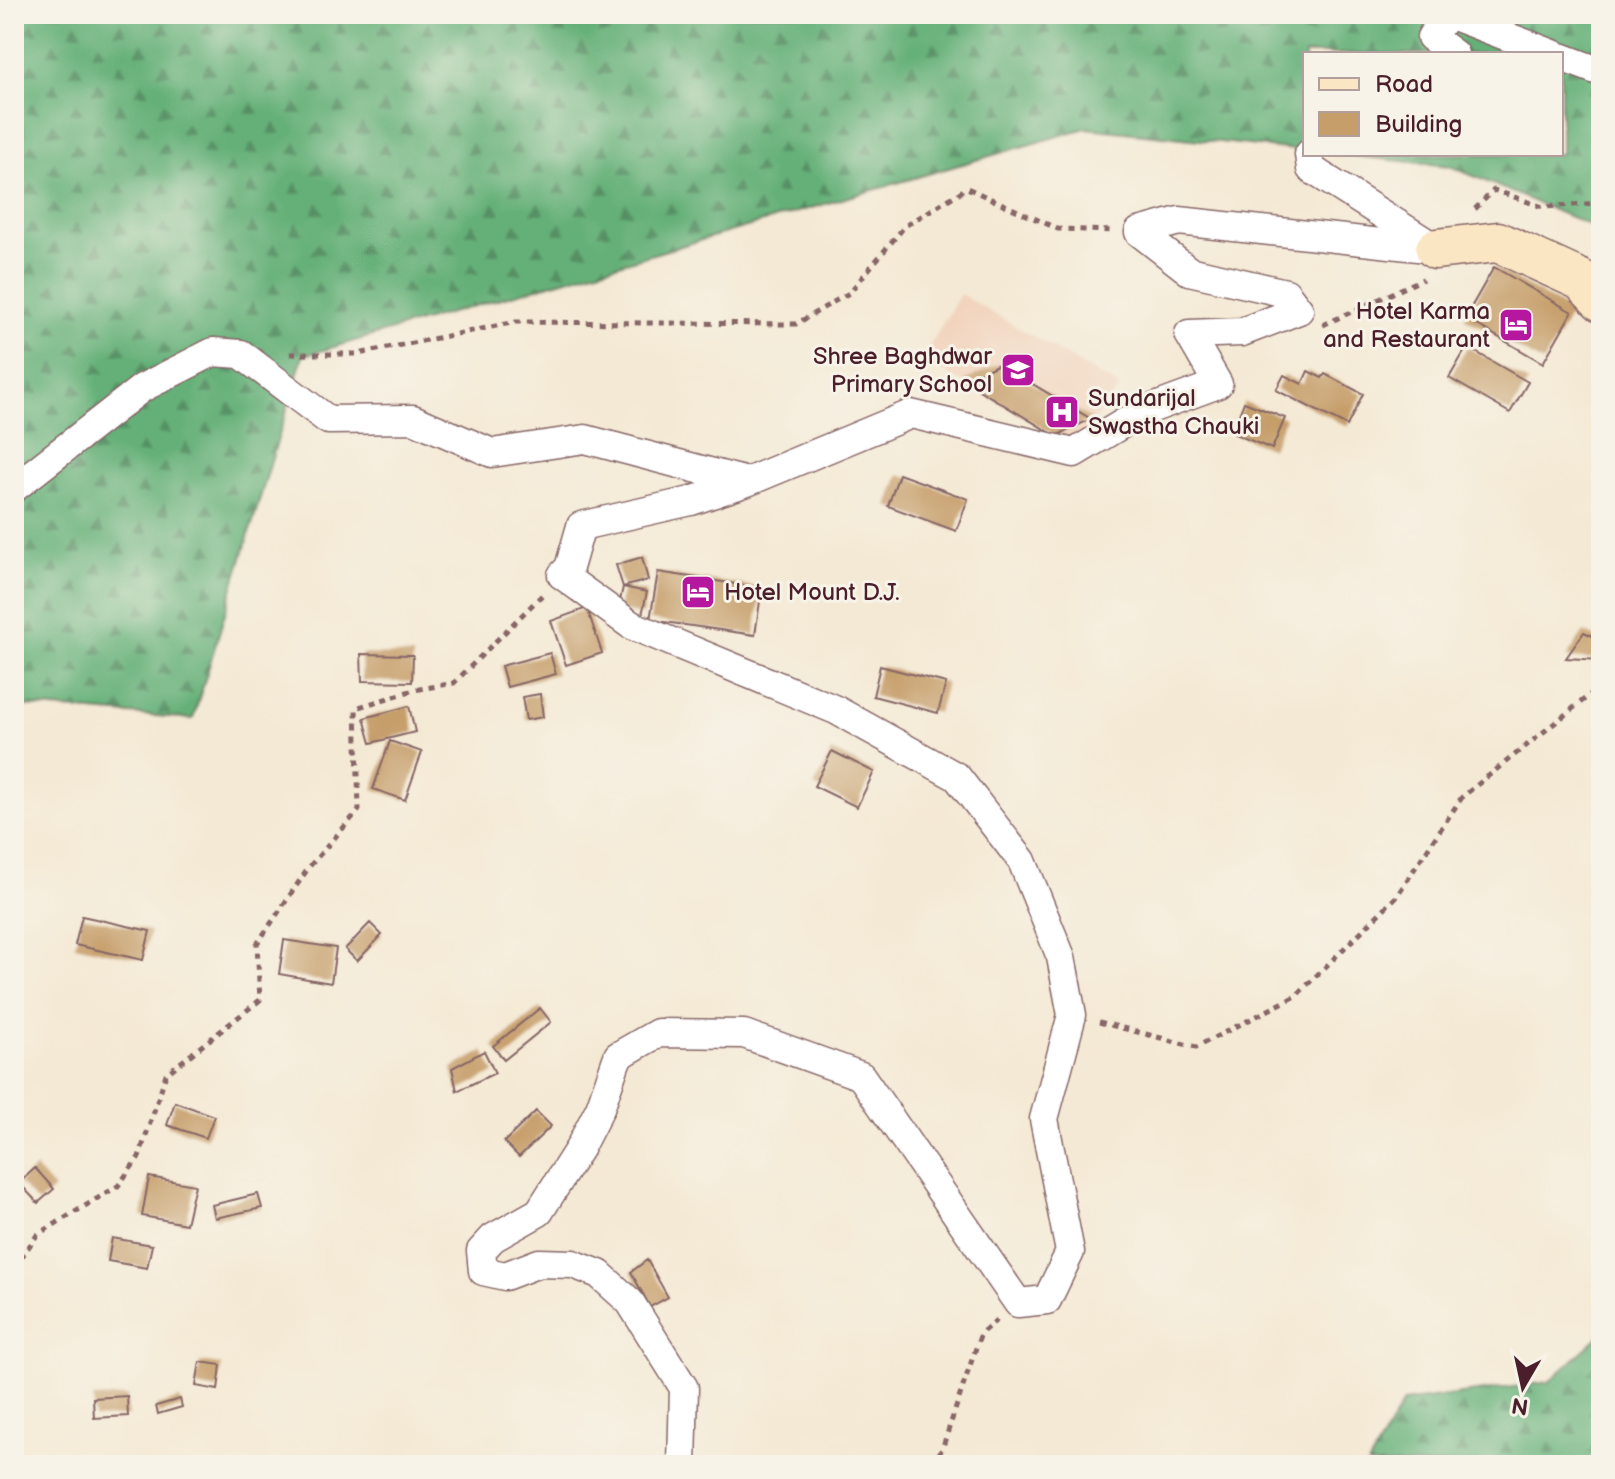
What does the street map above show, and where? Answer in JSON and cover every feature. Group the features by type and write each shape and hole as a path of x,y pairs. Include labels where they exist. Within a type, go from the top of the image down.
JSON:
{"street":[{"path":"1451,52 1431,37 1448,14 1548,52"},
{"path":"1563,58 1601,72"},
{"path":"1309,156 1311,169 1436,249"},
{"path":"1139,232 1179,221 1436,249 1498,242 1581,280 1601,301"},
{"path":"682,1465 684,1388 630,1302 599,1274 573,1264 539,1263 505,1276 483,1271 481,1251 493,1238 539,1212 579,1149 600,1108 618,1056 658,1033 744,1034 861,1076 1018,1303 1047,1300 1070,1252 1044,1119 1072,1015 1061,957 1022,861 957,777 836,710 631,625 562,575 569,568 581,526 691,501 747,482 911,414 1074,453 1142,412 1218,384 1189,334 1242,332 1299,310 1286,293 1189,271 1139,232"},
{"path":"14,488 142,388 213,352 241,354 328,420 413,419 492,453 585,439 747,482"}],"path":[{"path":"241,354 358,354 516,322 796,324 849,293 905,226 967,188 1058,229 1139,232"},
{"path":"1321,326 1429,276 1436,249"},
{"path":"14,1268 37,1235 118,1186 139,1157 166,1074 260,1000 257,944 309,867 359,810 356,708 414,690 454,683 562,575"},
{"path":"1072,1015 1196,1047 1296,996 1396,897 1462,797 1601,686"},
{"path":"932,1465 942,1449 981,1333 1018,1303"}],"shaded area":[{"name":"Shree Baghdwar Primary School","path":"960,294 1120,387 1074,446 922,359"}],"green space":[{"path":"14,14 1601,14 1601,230 1450,166 1352,156 1563,156 1563,52 1303,52 1303,151 1086,128 303,356 193,719 14,705"},
{"path":"1601,1334 1601,1465 1368,1465 1403,1402 1549,1382"}],"building":[{"path":"1494,267 1572,312 1543,363 1465,318"},
{"path":"1467,347 1528,382 1510,413 1449,378"},
{"path":"999,364 1091,419 1056,436 964,381"},
{"path":"1308,371 1322,378 1325,374 1363,394 1347,426 1276,390 1284,375 1302,384"},
{"path":"1244,402 1285,418 1272,449 1232,433"},
{"path":"899,474 968,499 956,531 888,506"},
{"path":"642,557 648,580 623,587 616,565"},
{"path":"658,572 762,588 755,635 650,620"},
{"path":"623,587 647,592 642,615 618,610"},
{"path":"587,608 602,653 566,665 551,621"},
{"path":"1584,632 1601,640 1601,660 1566,658"},
{"path":"550,653 556,674 507,687 501,666"},
{"path":"361,654 413,655 412,682 362,681"},
{"path":"880,666 946,683 938,713 873,696"},
{"path":"540,694 543,717 526,720 522,697"},
{"path":"409,706 415,732 371,743 364,718"},
{"path":"390,741 422,752 405,800 373,789"},
{"path":"832,751 874,772 857,807 814,786"},
{"path":"82,916 150,931 143,960 75,945"},
{"path":"370,923 382,935 357,961 345,949"},
{"path":"284,940 336,948 331,983 279,974"},
{"path":"540,1008 551,1022 504,1060 493,1046"},
{"path":"484,1051 495,1073 457,1091 452,1068"},
{"path":"175,1102 214,1116 206,1138 167,1125"},
{"path":"536,1111 551,1126 519,1157 504,1142"},
{"path":"35,1168 54,1189 38,1203 19,1183"},
{"path":"149,1177 195,1185 186,1224 142,1216"},
{"path":"258,1194 262,1208 215,1218 212,1205"},
{"path":"112,1238 152,1245 147,1268 108,1261"},
{"path":"647,1260 668,1297 650,1307 631,1272"},
{"path":"200,1362 221,1365 218,1390 196,1386"},
{"path":"127,1396 128,1416 94,1418 93,1398"},
{"path":"180,1399 182,1407 158,1414 156,1406"}],"place":[{"name":"Hotel Karma and Restaurant","path":"1516,325"},
{"name":"Shree Baghdwar Primary School","path":"1018,370"},
{"name":"Sundarijal Swastha Chauki","path":"1062,412"},
{"name":"Hotel Mount D.J.","path":"698,592"}]}
